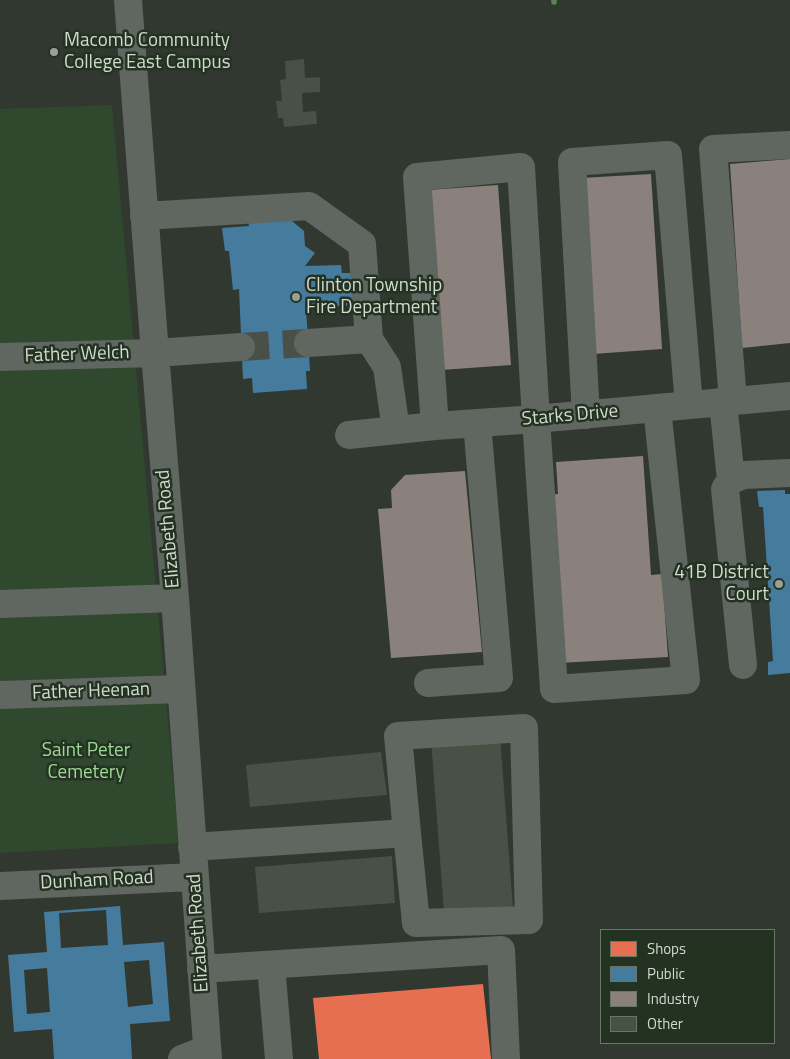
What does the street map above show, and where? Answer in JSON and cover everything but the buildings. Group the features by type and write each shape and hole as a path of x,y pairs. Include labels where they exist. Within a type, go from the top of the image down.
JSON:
{"street":[{"name":"Elizabeth Road","path":"128,0 154,353 175,598 207,1054"},
{"path":"731,480 713,149 790,145"},
{"path":"586,414 572,162 668,155 688,405"},
{"path":"435,426 417,177 521,166 554,689 686,680 657,408"},
{"path":"144,216 309,206 362,244 369,339 387,367 396,430"},
{"path":"308,343 369,339"},
{"name":"Father Welch","path":"0,357 154,353 241,347"},
{"name":"Starks Drive","path":"350,436 435,426 536,419 790,396"},
{"path":"428,683 499,678 477,423"},
{"path":"743,665 725,489 731,480 744,475 790,473"},
{"path":"0,604 175,598"},
{"name":"Father Heenan","path":"0,695 181,689"},
{"path":"524,728 529,920 416,923 407,833 398,736 524,728"},
{"path":"192,847 407,833"},
{"name":"Dunham Road","path":"0,886 194,877"},
{"path":"201,969 502,950 506,1059"},
{"path":"272,964 279,1059"},
{"path":"182,1059 207,1054"}],"green space":[{"name":"Saint Peter Cemetery","path":"112,105 179,843 0,853 0,109"}],"tunnel":[{"path":"241,347 308,343"}],"place":[{"name":"Macomb Community College East Campus","path":"54,52"},
{"name":"Clinton Township Fire Department","path":"296,297"},
{"name":"41B District Court","path":"779,584"}]}
